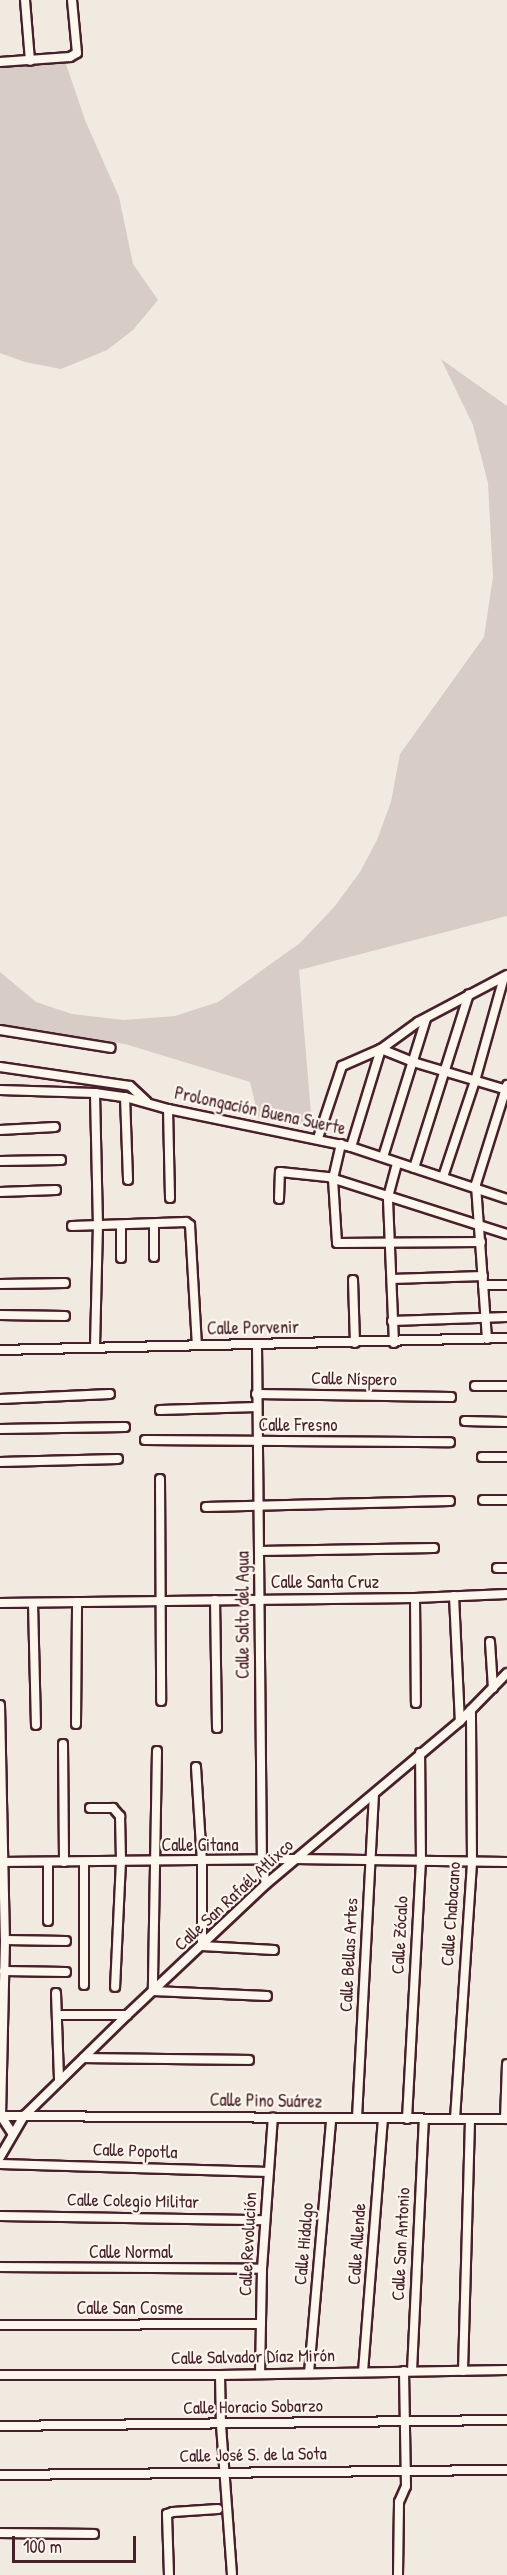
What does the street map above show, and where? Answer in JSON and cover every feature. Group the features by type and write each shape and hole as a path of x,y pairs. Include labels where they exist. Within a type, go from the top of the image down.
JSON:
{"street":[{"path":"25,0 30,61"},
{"path":"0,62 70,57 77,53 72,0"},
{"path":"318,1138 342,1066 381,1049 395,1037 469,994 506,976"},
{"path":"443,1177 475,1081 506,976"},
{"path":"414,1168 469,994"},
{"path":"383,1157 426,1019"},
{"path":"0,1030 111,1048"},
{"path":"381,1049 443,1072 506,1088 476,1184 487,1339"},
{"path":"351,1147 381,1049"},
{"path":"0,1067 130,1086 149,1104"},
{"name":"Prolongación Buena Suerte","path":"0,1090 95,1093 125,1097 168,1109 341,1144 443,1177 478,1191 507,1197"},
{"path":"95,1093 98,1226 95,1347"},
{"path":"125,1097 128,1180"},
{"path":"168,1109 170,1198"},
{"path":"0,1130 55,1127"},
{"path":"341,1144 333,1179 337,1243 481,1242"},
{"path":"0,1161 61,1160"},
{"path":"394,1342 388,1197 397,1163"},
{"path":"279,1198 280,1172 333,1179 507,1234"},
{"path":"0,1192 56,1190"},
{"path":"72,1226 186,1222 192,1229 197,1346"},
{"path":"154,1224 154,1257"},
{"path":"121,1226 121,1258"},
{"path":"392,1279 483,1281 507,1285"},
{"path":"353,1280 355,1343"},
{"path":"0,1284 65,1283"},
{"path":"0,1315 65,1316"},
{"path":"392,1321 507,1317"},
{"name":"Calle Porvenir","path":"0,1350 507,1338"},
{"name":"Calle Salto del Agua","path":"257,1345 262,1862 266,1884"},
{"path":"475,1386 507,1386"},
{"path":"0,1398 110,1394"},
{"name":"Calle Níspero","path":"256,1394 451,1396"},
{"path":"160,1410 257,1407"},
{"path":"465,1421 507,1422"},
{"path":"0,1429 125,1427"},
{"name":"Calle Fresno","path":"146,1440 450,1442"},
{"path":"482,1457 507,1457"},
{"path":"0,1462 118,1459"},
{"path":"160,1479 161,1701"},
{"path":"483,1500 507,1500"},
{"path":"206,1507 450,1501"},
{"path":"260,1551 434,1548"},
{"path":"497,1568 507,1568"},
{"name":"Calle Santa Cruz","path":"0,1603 415,1598 507,1594"},
{"path":"454,1596 460,1721"},
{"path":"415,1598 416,1703"},
{"path":"215,1600 217,1728"},
{"path":"76,1724 77,1602"},
{"path":"33,1603 36,1725"},
{"path":"490,1642 493,1688"},
{"name":"Calle San Rafaél Atlixco","path":"0,2157 2,2148 24,2116 127,2015 266,1884 460,1721 507,1673"},
{"path":"0,1705 5,1940 0,2116 12,2133"},
{"name":"Calle Chabacano","path":"455,2119 472,1862 471,1710"},
{"path":"63,1744 64,1862"},
{"path":"157,1751 153,1991 267,1996"},
{"name":"Calle Zócalo","path":"407,2119 421,1862 420,1753"},
{"path":"196,1767 201,1862 202,1946 274,1950"},
{"name":"Calle Bellas Artes","path":"357,2118 374,1794"},
{"path":"90,1808 113,1808 118,1811 121,1861 115,1987"},
{"name":"Calle Gitana","path":"2,1862 262,1862 295,1859 507,1862"},
{"path":"48,1862 48,1921"},
{"path":"84,1862 84,1985"},
{"path":"5,1940 66,1941"},
{"path":"4,1971 66,1972"},
{"path":"56,1993 59,2080"},
{"path":"57,2015 127,2015"},
{"path":"84,2058 249,2060"},
{"path":"506,2119 507,2064"},
{"name":"Calle Pino Suárez","path":"0,2116 506,2119"},
{"name":"Calle Revolución","path":"260,2374 262,2269 273,2117"},
{"name":"Calle Hidalgo","path":"309,2373 331,2119"},
{"name":"Calle Allende","path":"363,2372 383,2119"},
{"name":"Calle San Antonio","path":"398,2575 399,2502 406,2486 404,2421 424,2119"},
{"path":"463,2371 470,2119"},
{"name":"Calle Popotla","path":"0,2164 268,2172"},
{"name":"Calle Colegio Militar","path":"0,2216 265,2220"},
{"name":"Calle Normal","path":"0,2268 262,2269"},
{"name":"Calle San Cosme","path":"0,2325 261,2324"},
{"name":"Calle Salvador Díaz Mirón","path":"0,2374 220,2375 507,2370"},
{"path":"220,2375 221,2425 232,2575"},
{"name":"Calle Horacio Sobarzo","path":"0,2426 507,2420"},
{"name":"Calle José S. de la Sota","path":"0,2475 507,2470"},
{"path":"169,2575 167,2514 219,2509"},
{"path":"0,2533 94,2534"}],"shaded area":[{"path":"30,61 66,64 85,120 119,197 133,264 158,300 133,330 107,350 61,369 25,362 0,353 0,63"},
{"path":"441,359 507,406 507,916 299,970 312,1126 259,1119 250,1082 125,1044 0,1024 0,972 36,1002 72,1014 124,1020 175,1016 218,1002 300,943 335,906 360,872 377,840 391,802 400,754 484,637 493,577 488,483 473,425"}]}
